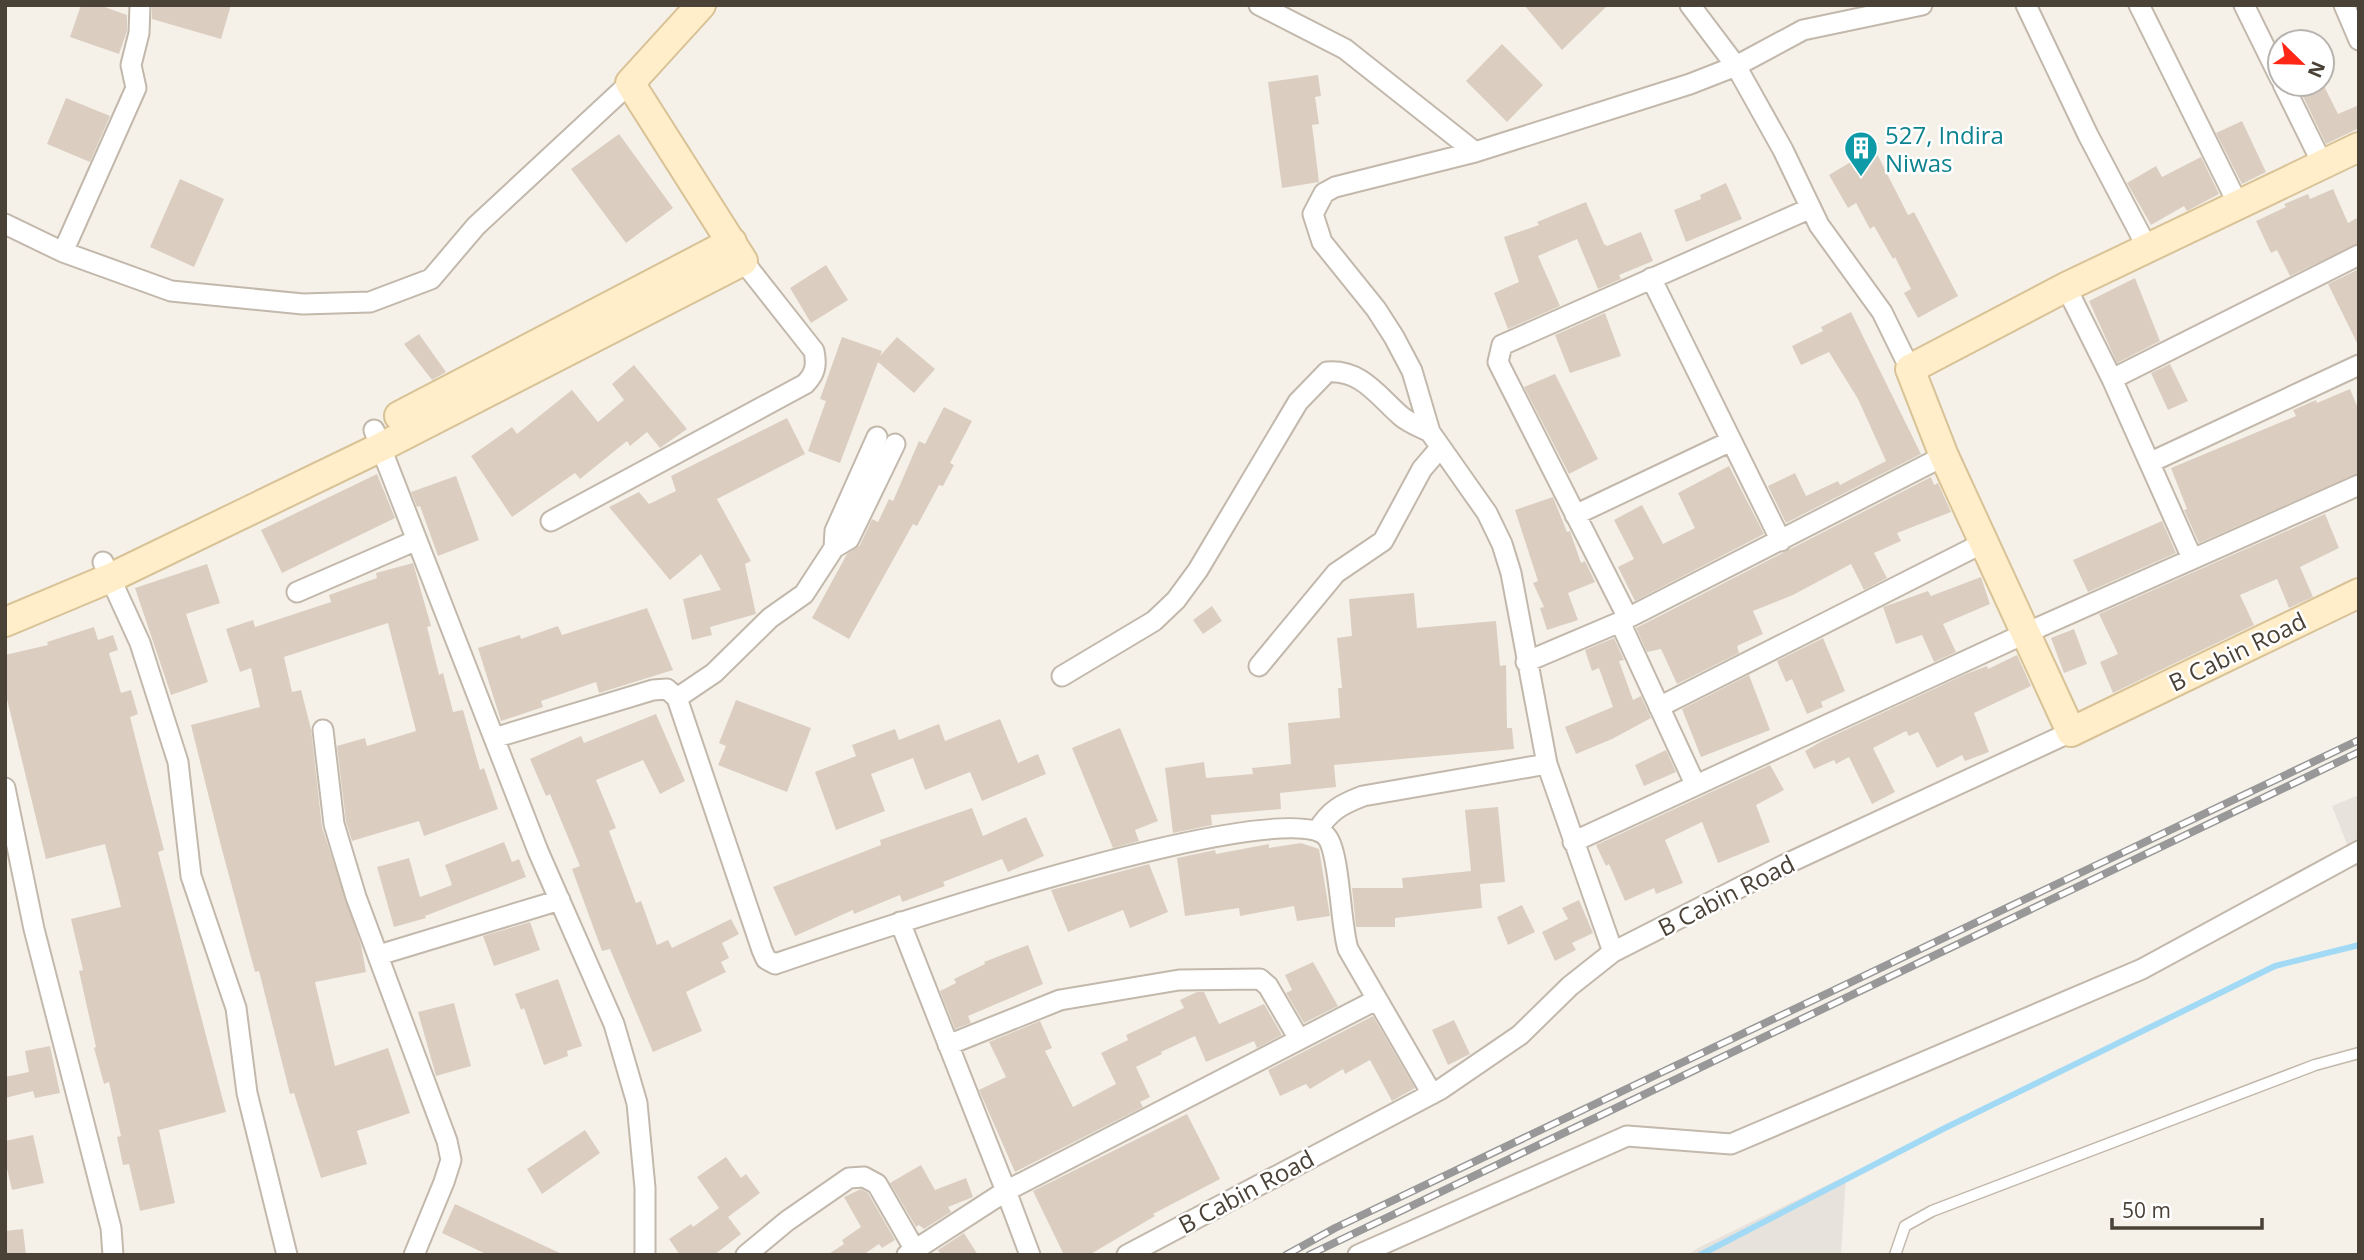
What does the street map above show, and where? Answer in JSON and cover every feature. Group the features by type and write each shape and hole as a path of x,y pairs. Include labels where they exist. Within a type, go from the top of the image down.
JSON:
{"street":[{"path":"64,252 136,88 131,65 139,33 140,5"},
{"path":"5,224 64,252 171,290 303,304 370,302 431,279 476,226 630,83 701,5"},
{"path":"1259,5 1345,49 1475,152"},
{"path":"1690,5 1736,66 1819,225 1882,312 1910,369 1944,456 1983,543 2071,732"},
{"path":"1613,952 1547,764 1511,573 1502,544 1487,513 1435,440 1412,371 1376,309 1322,242 1313,214 1324,193 1335,187 1475,152 1627,107 1736,66 1803,30 1922,5"},
{"path":"2026,5 2088,135 2148,249"},
{"path":"2139,5 2239,206"},
{"path":"2244,5 2266,50"},
{"path":"2344,5 2359,40"},
{"path":"551,521 805,384 813,376 816,362 814,351 738,251 630,83"},
{"path":"2290,98 2323,165"},
{"path":"1910,369 2066,287 2359,147"},
{"path":"1695,784 1575,514 1503,373 1498,353 1508,340 1811,208"},
{"path":"5,622 377,438 738,251"},
{"path":"2112,379 2359,255"},
{"path":"1651,278 1782,541"},
{"path":"2066,287 2151,462 2192,558"},
{"path":"2151,462 2359,365"},
{"path":"1062,676 1154,621 1176,600 1198,570 1298,402 1327,372 1339,371 1358,378 1403,418 1435,440"},
{"path":"377,438 494,738 614,1024 637,1104 645,1188 645,1255"},
{"path":"1259,666 1336,573 1383,541 1435,440"},
{"path":"677,698 714,673 771,618 804,594 834,548 835,531 886,441"},
{"path":"1575,514 1731,441"},
{"path":"1526,662 1624,620 1944,456"},
{"path":"1573,842 2024,634 2359,485"},
{"path":"298,592 417,540"},
{"path":"1659,707 1983,543"},
{"path":"5,605 107,570"},
{"path":"107,570 140,643 178,762 191,876 236,1008 247,1093 287,1255"},
{"name":"B Cabin Road","path":"1127,1255 1432,1094 1520,1035 1570,986 1613,952 1784,864 2071,732 2359,593"},
{"path":"494,738 653,690 667,689 677,698 766,959 775,964 900,922 1156,849 1271,829 1304,827 1318,830 1332,845 1341,923 1348,949 1432,1094"},
{"path":"323,730 334,824 356,897 447,1141 450,1160 414,1255"},
{"path":"1318,830 1326,816 1343,803 1363,796 1547,764"},
{"path":"5,788 34,929 111,1228 113,1255"},
{"path":"1358,1255 1627,1136 1731,1143 2142,969 2359,851"},
{"path":"379,955 560,900"},
{"path":"900,922 1030,1255"},
{"path":"948,1045 1059,1000 1179,980 1219,977 1260,979 1268,986 1299,1039"},
{"path":"746,1255 787,1221 849,1178 864,1177 877,1184 911,1252 1006,1191 1376,1000"}],"lane":[{"path":"1895,1255 1905,1226 1932,1211 2315,1065 2359,1053"}],"shaded area":[{"path":"2359,795 2359,875 2332,806"},
{"path":"1846,1176 1841,1255 1688,1255 1698,1248"}],"building":[{"path":"81,5 99,5 127,15 127,31 119,54 70,37"},
{"path":"152,5 231,5 221,39 152,19"},
{"path":"1524,5 1608,5 1562,50"},
{"path":"1502,44 1543,85 1507,122 1466,81"},
{"path":"1318,75 1321,96 1315,97 1319,124 1312,125 1319,182 1282,188 1268,82"},
{"path":"66,98 110,116 90,162 47,144"},
{"path":"2304,98 2330,98 2338,114 2359,105 2359,128 2326,144"},
{"path":"2242,121 2266,172 2242,184 2216,133"},
{"path":"619,134 673,208 626,243 571,169"},
{"path":"1874,148 1908,215 1914,212 1958,296 1918,318 1904,293 1911,289 1895,257 1893,259 1874,226 1870,229 1856,203 1848,208 1829,175"},
{"path":"2201,157 2219,194 2187,211 2184,206 2151,225 2127,183 2156,166 2162,177"},
{"path":"180,179 224,199 194,267 150,247"},
{"path":"1726,183 1742,219 1686,242 1674,210 1701,199 1700,195"},
{"path":"2333,189 2348,223 2359,217 2359,243 2290,276 2277,250 2271,253 2256,221 2286,207 2284,204 2308,194 2310,199"},
{"path":"1586,202 1604,244 1607,246 1641,232 1653,261 1619,275 1621,279 1598,289 1577,239 1538,256 1560,306 1508,329 1494,293 1519,282 1504,237 1539,225 1537,222"},
{"path":"826,265 848,300 811,323 790,288"},
{"path":"2359,269 2359,347 2328,284"},
{"path":"2135,278 2160,341 2117,363 2089,301"},
{"path":"1851,312 1921,454 1786,523 1768,486 1795,473 1806,496 1838,481 1840,485 1886,461 1858,399 1829,352 1801,365 1792,346 1823,331 1821,327"},
{"path":"1605,313 1621,356 1570,373 1555,335"},
{"path":"419,334 446,372 432,380 404,344"},
{"path":"842,337 882,351 880,356 897,337 935,369 914,393 878,362 840,463 808,451 826,401 820,399"},
{"path":"2170,364 2188,401 2168,410 2151,373"},
{"path":"634,365 687,429 660,448 647,432 630,446 627,441 580,479 575,473 512,517 471,456 512,427 517,434 572,390 598,422 624,400 612,384"},
{"path":"1555,374 1598,459 1569,474 1524,387"},
{"path":"2350,389 2359,411 2359,473 2199,543 2184,510 2187,509 2171,468 2296,416 2293,410"},
{"path":"944,407 972,421 950,463 954,465 943,486 939,485 917,526 913,524 849,639 812,618 847,554 860,545 872,519 878,522 889,499 893,501 919,441 925,444"},
{"path":"787,418 805,454 717,499 751,561 745,564 756,614 710,627 712,635 692,640 683,599 721,590 701,554 670,580 609,507 639,492 649,504 676,491 671,476"},
{"path":"1729,466 1764,534 1635,601 1618,567 1634,559 1614,520 1642,505 1663,544 1695,528 1678,493"},
{"path":"377,474 395,518 282,573 261,530"},
{"path":"456,476 479,540 438,556 420,506 417,507 411,492"},
{"path":"1931,477 1934,485 1938,483 1951,512 1897,533 1901,541 1874,553 1887,578 1864,590 1851,564 1793,595 1753,611 1763,634 1737,646 1739,653 1677,684 1661,649 1647,652 1636,628"},
{"path":"1553,497 1567,532 1570,531 1581,563 1585,561 1595,582 1568,593 1578,620 1547,630 1540,608 1544,607 1533,583 1538,581 1515,510"},
{"path":"2325,514 2339,548 2300,567 2313,597 2289,608 2277,579 2240,595 2254,625 2113,693 2100,662 2118,654 2099,614"},
{"path":"2162,521 2176,553 2088,592 2073,560"},
{"path":"413,563 431,626 427,627 439,675 443,673 453,712 463,710 480,770 484,768 498,809 424,836 419,821 352,841 346,822 337,746 365,738 367,746 416,731 388,623 284,657 292,692 301,690 311,729 322,827 361,945 366,972 315,982 335,1066 388,1048 410,1113 357,1131 367,1164 321,1178 294,1093 290,1094 259,971 255,972 221,846 191,725 260,707 251,668 240,672 226,629 253,620 255,627 331,602 329,595 377,578 376,573"},
{"path":"207,564 220,603 186,614 208,682 171,695 135,588"},
{"path":"1981,577 1990,604 1943,624 1956,652 1934,662 1922,635 1896,644 1883,607 1928,591 1931,596"},
{"path":"1414,593 1417,628 1496,621 1500,666 1506,665 1507,728 1512,728 1514,749 1334,765 1336,787 1280,793 1281,809 1211,815 1212,825 1173,833 1165,768 1204,762 1206,778 1253,774 1252,768 1291,764 1288,723 1340,718 1338,688 1342,688 1337,638 1352,636 1349,599"},
{"path":"1212,606 1222,621 1203,634 1193,620"},
{"path":"647,608 673,670 599,693 596,682 541,701 543,707 501,721 478,648 520,635 521,639 558,626 562,635"},
{"path":"94,627 98,640 113,635 118,650 109,653 121,693 131,690 138,714 130,717 164,850 158,852 226,1112 159,1130 175,1203 140,1211 129,1164 123,1165 117,1137 121,1136 109,1082 104,1084 94,1048 96,1047 79,971 83,970 71,919 121,907 105,844 46,859 5,691 5,655 48,645 47,642"},
{"path":"2074,629 2087,664 2064,673 2051,638"},
{"path":"1614,638 1624,660 1619,661 1633,700 1641,696 1651,718 1576,754 1565,727 1613,707 1599,668 1592,671 1585,650"},
{"path":"1823,638 1845,691 1821,702 1823,707 1807,714 1792,679 1786,682 1777,661"},
{"path":"2017,655 2031,686 1974,713 1989,752 1965,761 1962,755 1937,768 1918,732 1909,736 1906,731 1873,748 1895,792 1872,804 1849,757 1836,764 1834,760 1814,769 1805,751 1824,740 1966,674 1987,666 1988,669"},
{"path":"1749,675 1770,730 1701,757 1682,709"},
{"path":"736,700 811,728 787,792 718,765 726,746 719,743"},
{"path":"656,714 685,781 660,794 643,760 596,780 616,828 609,831 636,903 641,901 657,945 668,940 672,948 731,919 739,934 722,943 729,958 721,962 726,972 686,992 702,1031 653,1052 610,949 602,951 572,869 580,866 550,794 546,796 530,759 581,736 584,743"},
{"path":"1000,719 1018,763 1038,754 1046,774 982,801 970,772 925,790 913,758 871,774 885,811 836,830 815,772 856,756 852,745 895,729 899,740 939,724 945,741"},
{"path":"1120,728 1158,821 1135,830 1139,841 1113,848 1072,748"},
{"path":"1666,750 1676,772 1644,786 1635,765"},
{"path":"1770,765 1784,790 1756,805 1770,842 1718,863 1702,822 1665,840 1683,883 1656,894 1654,888 1625,901 1609,864 1606,866 1596,845"},
{"path":"1498,807 1505,882 1480,884 1482,908 1395,918 1395,927 1356,927 1352,888 1403,888 1402,878 1471,871 1465,810"},
{"path":"972,808 983,836 1026,817 1044,856 1008,872 1002,859 943,882 945,886 902,902 900,895 854,914 853,910 795,936 773,887 881,845 880,840"},
{"path":"504,842 512,862 519,859 526,877 425,916 426,918 394,927 377,867 409,858 420,897 452,885 445,865"},
{"path":"1301,843 1319,849 1330,916 1297,921 1294,906 1240,916 1239,908 1185,916 1177,858 1215,850 1216,854 1269,844 1269,848"},
{"path":"1149,864 1168,912 1130,928 1123,910 1068,932 1051,890"},
{"path":"1579,900 1593,933 1572,943 1576,950 1555,961 1542,932 1568,919 1562,908"},
{"path":"1522,905 1535,932 1508,945 1497,917"},
{"path":"530,922 540,950 494,966 483,936"},
{"path":"1028,945 1043,984 968,1016 971,1023 955,1029 940,991 956,983 954,979 985,964 984,962"},
{"path":"1313,962 1338,1006 1304,1023 1286,993 1292,990 1285,975"},
{"path":"558,979 582,1046 567,1051 568,1056 544,1065 524,1008 521,1010 515,994"},
{"path":"1197,992 1204,992 1219,1024 1264,1004 1282,1035 1257,1048 1254,1041 1206,1062 1195,1036 1161,1052 1162,1054 1136,1067 1150,1097 1140,1102 1143,1107 1015,1172 979,1090 1006,1077 989,1042 1040,1021 1052,1048 1045,1051 1073,1107 1116,1084 1101,1053 1128,1040 1126,1035 1184,1008 1180,1000"},
{"path":"454,1003 471,1066 436,1076 418,1012"},
{"path":"1373,1016 1415,1088 1392,1101 1370,1060 1345,1074 1343,1069 1310,1089 1306,1084 1280,1096 1268,1070"},
{"path":"1454,1020 1470,1054 1448,1065 1432,1030"},
{"path":"50,1046 60,1093 35,1098 33,1091 5,1098 5,1077 29,1072 25,1051"},
{"path":"1187,1114 1220,1179 1153,1214 1155,1216 1089,1255 1064,1255 1033,1191"},
{"path":"585,1130 600,1153 542,1194 527,1169"},
{"path":"33,1135 44,1183 12,1190 5,1160 5,1141"},
{"path":"726,1157 741,1178 746,1174 760,1193 728,1217 741,1234 714,1255 680,1255 669,1239 691,1224 693,1227 719,1208 697,1177"},
{"path":"921,1165 935,1190 966,1178 973,1197 948,1207 951,1212 924,1229 919,1225 916,1227 890,1183"},
{"path":"861,1189 868,1193 895,1240 882,1248 879,1244 863,1255 827,1255 844,1244 842,1240 861,1227 844,1197"},
{"path":"455,1204 564,1255 488,1255 442,1233"},
{"path":"23,1229 26,1255 5,1255 5,1231"},
{"path":"964,1233 978,1255 941,1255 938,1250"}],"waterway":[{"path":"1700,1255 1943,1129 2275,966 2359,945"}],"railway":[{"path":"1286,1255 1335,1228 2359,740"},
{"path":"1309,1255 2359,752"}],"place":[{"name":"527, Indira Niwas","path":"1861,178"}]}
